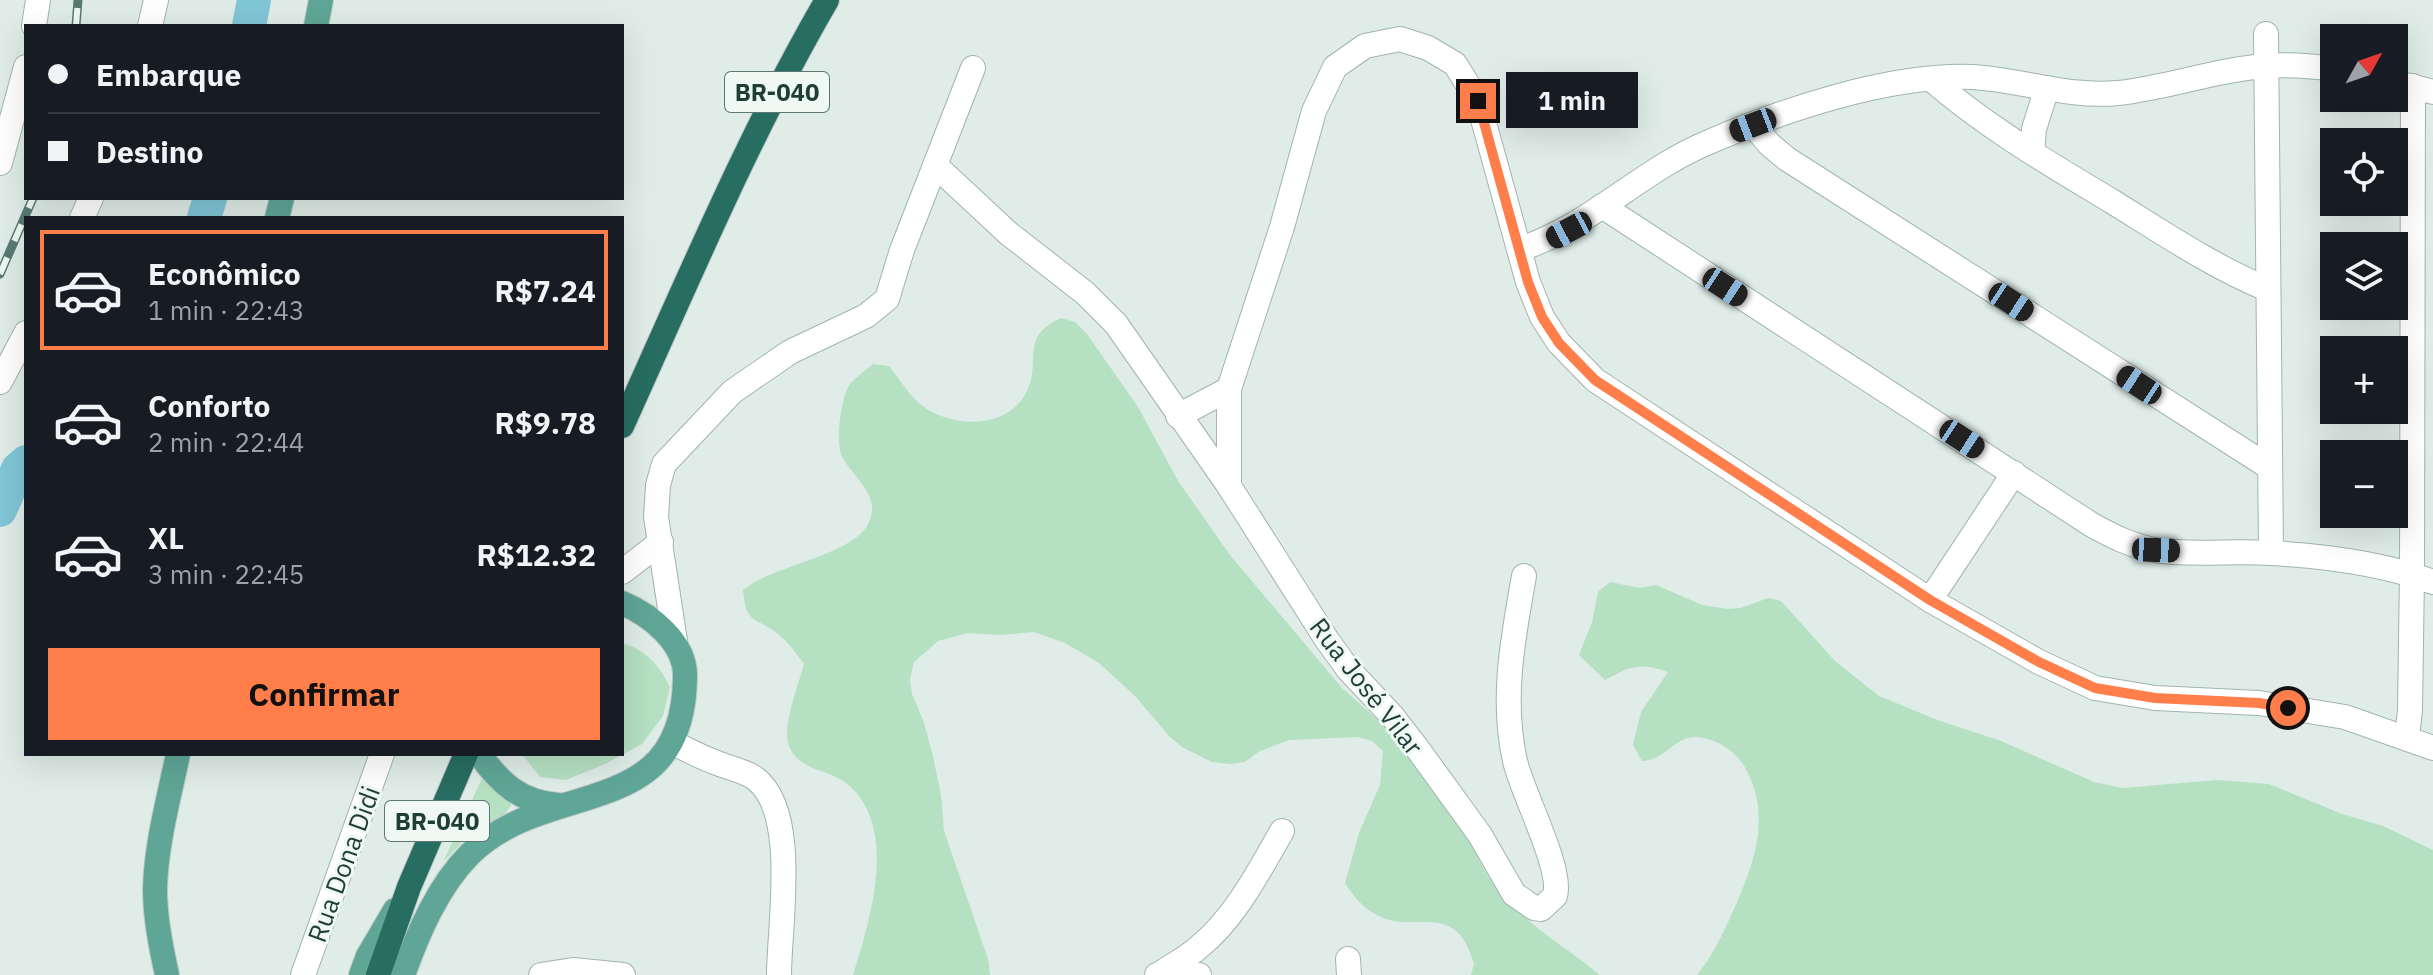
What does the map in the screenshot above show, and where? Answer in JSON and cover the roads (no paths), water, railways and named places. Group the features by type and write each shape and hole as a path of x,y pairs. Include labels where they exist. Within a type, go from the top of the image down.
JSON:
{"highway":[{"name":"BR-040","path":"624,422 750,145 827,0"},
{"name":"BR-040","path":"378,975 409,887 465,756"}],"main road":[{"path":"316,24 321,0"},
{"path":"403,975 431,910 471,854 510,824 625,785 653,769 672,742 685,697 686,670 675,641 624,604"},
{"path":"167,975 157,922 155,887 178,756"},
{"path":"481,756 508,787 522,796 535,803 561,805"},
{"path":"361,975 368,956 409,887"}],"street":[{"path":"34,24 38,0"},
{"path":"150,24 156,0"},
{"path":"2266,34 2271,553"},
{"path":"1229,486 1229,389 1282,227 1314,111 1335,67 1365,46 1400,39 1428,48 1455,64 1478,101 1542,317 1559,343 1595,380 1930,600 2039,662 2095,688 2155,698 2259,703 2345,717 2433,748"},
{"path":"1520,249 1569,230 1664,165 1706,143 1871,87 1975,77 2088,95 2120,93 2267,66 2320,68"},
{"path":"675,641 656,517 658,485 664,464 732,392 790,352 838,332 880,307 892,286 902,250 973,68"},
{"path":"1,154 24,74"},
{"path":"1931,79 1954,99 2032,152 2211,262 2267,289"},
{"path":"2407,737 2422,578 2413,87"},
{"path":"2032,152 2034,129 2047,88"},
{"path":"1753,125 1787,159 2269,467"},
{"name":"Rua José Vilar","path":"935,165 1008,233 1100,306 1136,350 1341,659 1417,748 1480,835 1514,894 1534,908 1541,909 1555,896 1557,876 1515,761 1509,713 1509,678 1524,576"},
{"path":"1602,206 2092,525 2123,541 2156,550 2271,553 2354,562 2422,578"},
{"path":"0,382 24,337"},
{"path":"1178,416 1229,389"},
{"path":"1930,600 2014,473"},
{"path":"624,570 661,542"},
{"path":"672,742 754,777 768,793 777,811 782,872 779,975"},
{"name":"Rua Dona Didi","path":"303,975 381,756"},
{"path":"1158,975 1199,948 1219,929 1236,908 1282,831"},
{"path":"541,975 573,970 623,975"},
{"path":"1158,975 1199,975"}],"waterway":[{"path":"249,24 254,0"},
{"path":"205,216 209,200"},
{"path":"0,510 18,469 24,464"}],"railway":[{"path":"76,24 78,0"},
{"path":"25,216 32,200"},
{"path":"0,274 24,219"}]}
